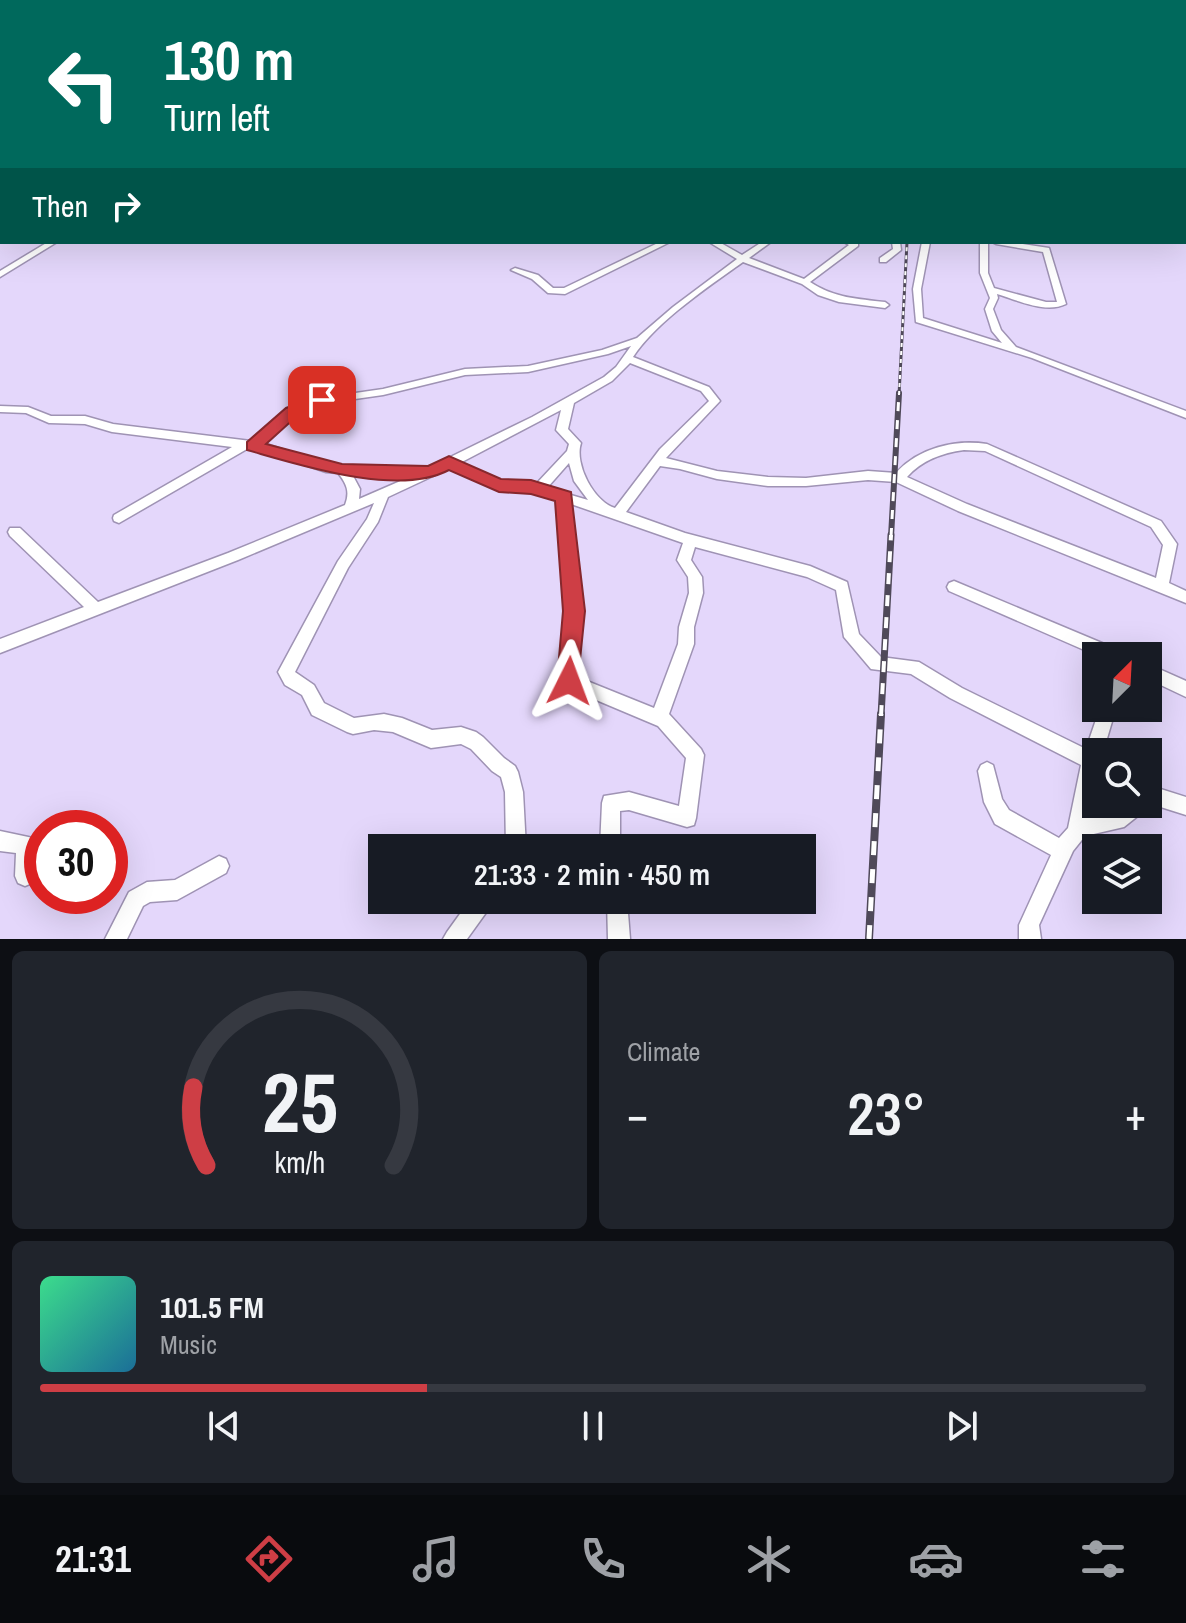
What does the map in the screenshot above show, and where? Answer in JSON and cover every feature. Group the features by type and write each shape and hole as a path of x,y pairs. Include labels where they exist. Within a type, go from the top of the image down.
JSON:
{"street":[{"path":"0,275 50,244"},
{"path":"515,270 539,280 551,291 565,291 662,244"},
{"path":"717,244 743,259 805,282 832,297 885,305"},
{"path":"0,646 349,509 431,472 569,400 611,377 641,339 701,286 764,244"},
{"path":"805,282 855,244"},
{"path":"883,260 897,250 896,244"},
{"path":"926,244 917,289 919,320 1013,349 1186,415"},
{"path":"984,244 984,273 994,298 989,309 997,331 1013,349"},
{"path":"992,290 1046,305 1062,304 1046,250 1008,244"},
{"path":"119,518 248,445 292,411 311,402 383,392 465,372 528,369 605,352 641,339"},
{"path":"618,514 656,462 715,401 705,389 627,358"},
{"path":"539,489 572,452 575,443 562,430 569,400"},
{"path":"0,409 28,410 49,419 85,420 112,428 248,445 342,470 431,472"},
{"path":"899,478 910,465 938,449 954,450 972,444 987,448 1156,524 1170,544 1161,586"},
{"path":"572,452 580,481 602,509"},
{"path":"656,462 669,462 721,476 785,481 867,475 899,478 953,505 1096,557 1186,597"},
{"path":"449,463 499,486 539,489 691,540 770,560 842,586 852,637 877,664 913,667 1082,762"},
{"path":"342,470 355,491 356,498 349,509"},
{"path":"382,494 381,507 344,563 315,625 286,672 291,680 308,690 318,709 353,726 374,719 398,723 431,739 453,733 472,737 488,751 495,764 509,772 514,792 516,834"},
{"path":"564,497 574,611 569,681 659,718 673,727 695,755 687,818 629,801 611,803 610,834"},
{"path":"15,532 96,609"},
{"path":"659,718 686,644 684,631 695,588 695,576 684,560 691,540"},
{"path":"954,587 1082,642"},
{"path":"1162,678 1186,689"},
{"path":"987,771 993,802 1002,817 1062,851"},
{"path":"1162,798 1186,806"},
{"path":"1030,939 1029,925 1062,851 1078,828 1082,811"},
{"path":"1078,828 1120,818"},
{"path":"0,841 24,845"},
{"path":"116,939 136,899 147,892 177,890 219,866"},
{"path":"454,939 473,914"},
{"path":"618,914 619,939"}],"railway":[{"path":"899,395 907,244"},
{"path":"891,537 899,393"},
{"path":"881,716 891,535"},
{"path":"869,939 881,714"}],"route":[{"path":"322,400 299,406 253,446 342,470 431,472 449,463 499,486 512,489 531,487 564,497 564,529 574,611 569,681"}]}
